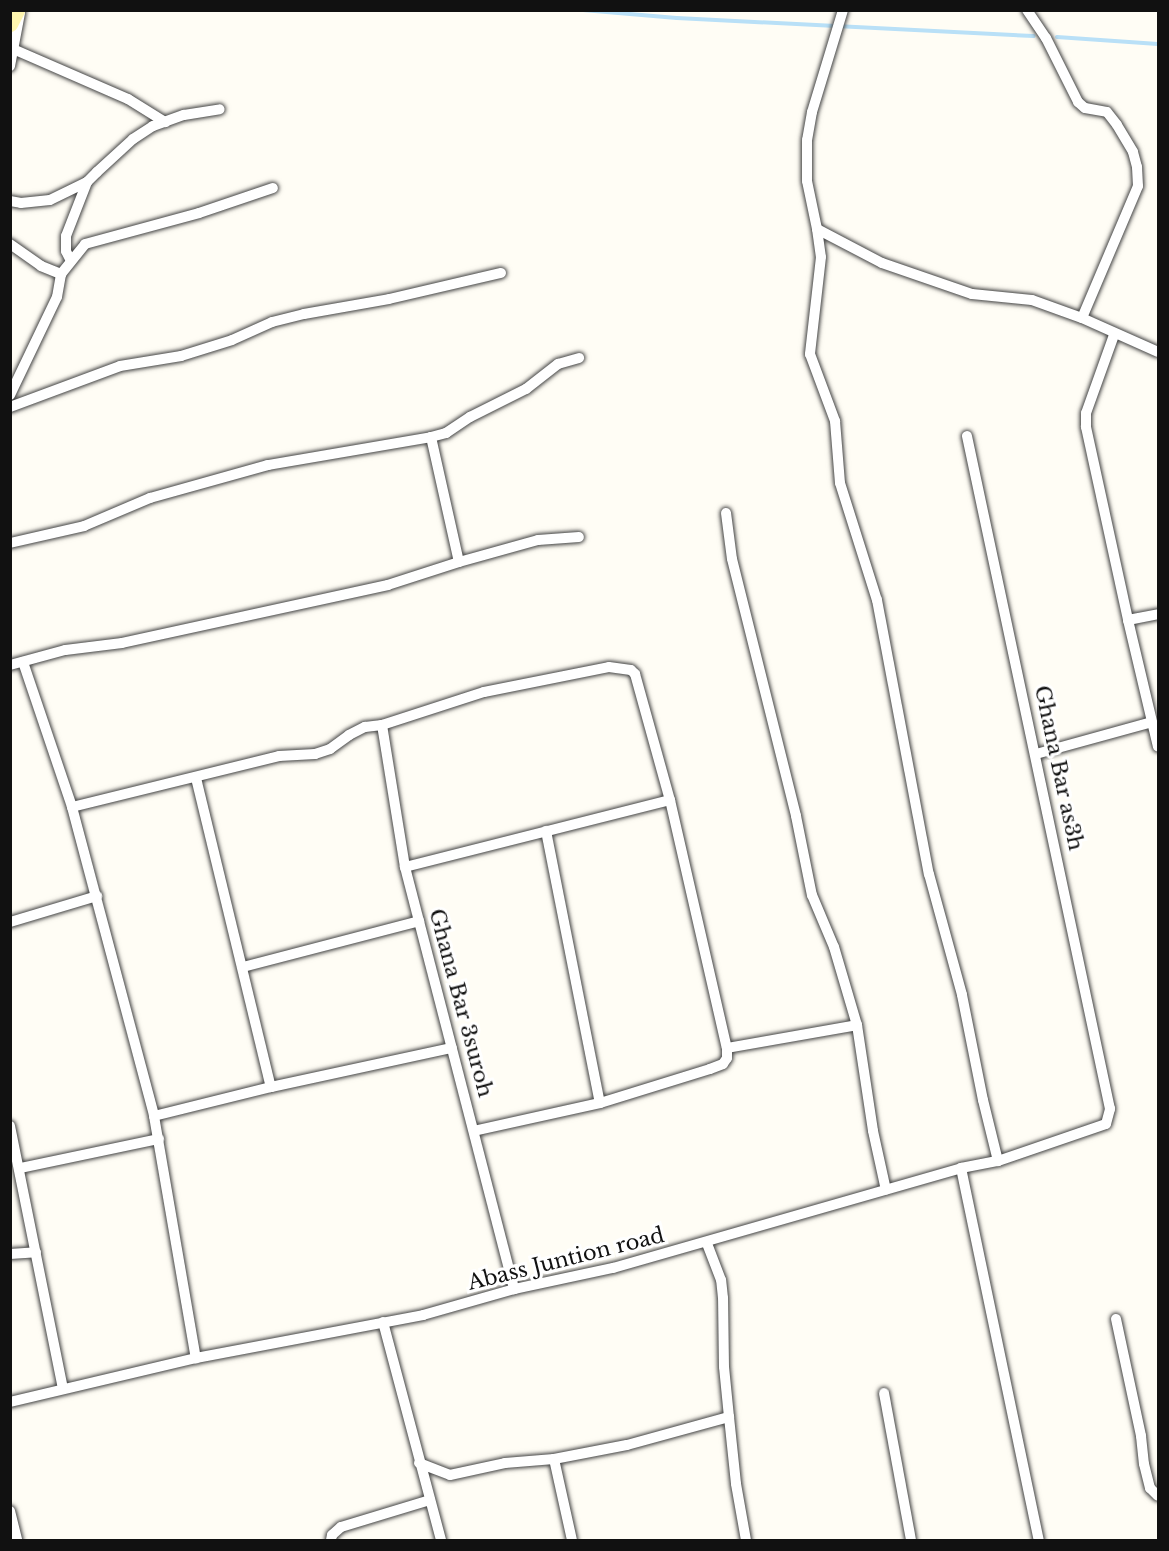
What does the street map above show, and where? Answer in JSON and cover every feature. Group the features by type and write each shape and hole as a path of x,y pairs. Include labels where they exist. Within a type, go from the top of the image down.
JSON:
{"street":[{"path":"10,24 19,10"},
{"path":"10,66 19,10"},
{"path":"1027,10 1046,38 1078,102 1085,108 1107,112 1117,124 1133,152 1137,167 1138,186 1082,318"},
{"path":"842,13 812,112 807,140 807,181 821,257 810,354 835,421 840,483 877,600 929,874 962,995 983,1101 998,1161"},
{"path":"13,49 128,99 165,122"},
{"path":"10,201 21,203 50,200 87,182 133,139 184,115 220,109"},
{"path":"70,261 66,251 66,236 87,182"},
{"path":"10,395 57,297 61,274 85,244 199,213 273,188"},
{"path":"817,229 882,263 972,294 1032,300 1082,318 1114,335 1158,352"},
{"path":"10,244 41,266 61,274"},
{"path":"10,407 120,366 181,356 232,340 272,322 389,299 501,273"},
{"path":"1114,335 1086,413 1086,427 1158,747"},
{"path":"10,543 84,526 150,498 268,465 446,433 470,417 526,389 558,364 579,358"},
{"name":"Ghana Bar as3h","path":"967,436 1110,1109"},
{"path":"431,437 459,562"},
{"path":"726,513 732,559 796,816 812,895 834,947 857,1025 873,1131 886,1190"},
{"path":"10,665 65,650 122,643 388,585 538,540 579,537"},
{"path":"1128,620 1158,614"},
{"path":"23,662 72,807 154,1116 195,1358"},
{"path":"72,807 279,756 315,754 330,749 365,727 382,725 484,692 622,667 635,674 670,800 727,1048 727,1058 723,1064 710,1069 600,1103 474,1131"},
{"path":"1036,754 1152,722"},
{"name":"Ghana Bar 3suroh","path":"382,725 405,867 514,1289"},
{"path":"196,778 271,1087"},
{"path":"405,867 670,800"},
{"path":"546,831 600,1103"},
{"path":"10,922 97,896"},
{"path":"243,967 419,921"},
{"path":"727,1048 857,1025"},
{"path":"154,1116 271,1087 452,1048"},
{"name":"Abass Juntion road","path":"10,1402 195,1358 423,1316 514,1289 613,1268 707,1243 961,1168 998,1161 1100,1128 1106,1124 1110,1109"},
{"path":"10,1126 63,1389"},
{"path":"20,1168 159,1139"},
{"path":"961,1168 1039,1540"},
{"path":"707,1243 721,1280 724,1367 736,1484 746,1540"},
{"path":"10,1254 36,1252"},
{"path":"1116,1319 1141,1436 1144,1464 1150,1488 1158,1496"},
{"path":"383,1322 418,1463 441,1540"},
{"path":"884,1393 911,1540"},
{"path":"418,1463 450,1475 504,1463 554,1459 627,1445 729,1417"},
{"path":"554,1459 572,1540"},
{"path":"331,1540 332,1535 341,1527 430,1500"},
{"path":"10,1511 17,1540"}],"waterway":[{"path":"583,10 677,18 1034,36"},
{"path":"1057,37 1158,44"}]}
